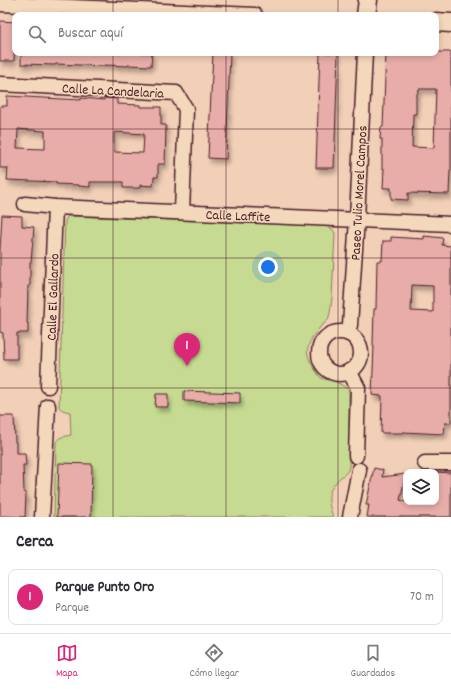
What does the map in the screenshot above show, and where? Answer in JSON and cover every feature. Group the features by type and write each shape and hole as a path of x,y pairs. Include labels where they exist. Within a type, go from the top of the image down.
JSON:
{"street":[{"path":"366,12 368,0"},
{"path":"0,4 185,12"},
{"path":"439,22 451,23"},
{"name":"Paseo Tulio Morel Campos","path":"347,333 350,325 357,219 365,56"},
{"name":"Calle La Candelaria","path":"0,84 176,93 186,109 182,212"},
{"name":"Calle Laffite","path":"25,204 55,207 451,224"},
{"name":"Calle El Gallardo","path":"48,386 55,207"},
{"path":"336,332 347,333 352,335 358,341 361,348 361,356 358,364 352,370 345,373 337,373 329,370 323,365 320,357 320,349 322,342 328,336 336,332"},
{"path":"349,371 358,388 356,456"},
{"path":"42,517 48,406"},
{"path":"425,463 451,463"},
{"path":"350,517 359,470"}],"green space":[{"path":"69,216 326,226 332,229 335,233 330,313 328,320 313,336 307,352 310,361 321,378 336,382 349,391 349,467 347,472 336,482 330,491 329,500 333,517 54,517 56,443 60,438 71,435 70,412 59,407 65,221"}],"building":[{"path":"0,21 12,22 12,56 14,56 14,61 0,61"},
{"path":"439,52 451,52 451,170 449,194 408,193 408,200 391,199 391,188 383,188 384,168 382,168 382,139 380,139 381,127 383,127 386,56 439,56","holes":["419,89 436,89 434,148 412,147 413,114 416,114 416,97"]},
{"path":"21,56 152,56 151,66 21,64"},
{"path":"213,56 230,56 226,159 208,158"},
{"path":"320,56 338,56 334,168 316,168"},
{"path":"7,96 81,100 81,98 104,100 104,98 117,99 117,104 140,105 140,107 161,107 161,125 166,125 165,164 158,164 158,177 154,177 153,186 140,185 140,188 123,188 123,182 90,182 90,187 56,184 56,182 7,180 8,168 0,168 0,106 7,106","holes":["18,129 45,131 45,149 17,148","115,132 144,134 143,153 114,152"]},
{"path":"2,215 22,216 22,226 34,227 30,262 30,286 28,286 28,333 17,333 17,359 4,359 3,333 0,332 0,251"},
{"path":"424,236 443,238 442,245 451,246 451,423 445,423 444,434 403,432 381,433 382,396 372,395 374,309 376,309 377,261 382,261 383,241 391,241 391,237 424,239","holes":["412,285 433,286 433,312 411,311"]},
{"path":"184,391 240,393 240,403 184,401"},
{"path":"156,394 168,394 168,407 155,407"},
{"path":"0,416 14,416 16,453 25,453 26,465 23,465 24,493 26,493 25,517 0,516"},
{"path":"59,463 92,464 91,517 57,517"},
{"path":"374,468 383,470 382,477 403,474 403,487 400,500 403,501 403,505 439,505 439,472 451,473 451,517 367,517 369,505 366,505"}],"place":[{"name":"Parque Punto Oro","path":"187,366"}]}
